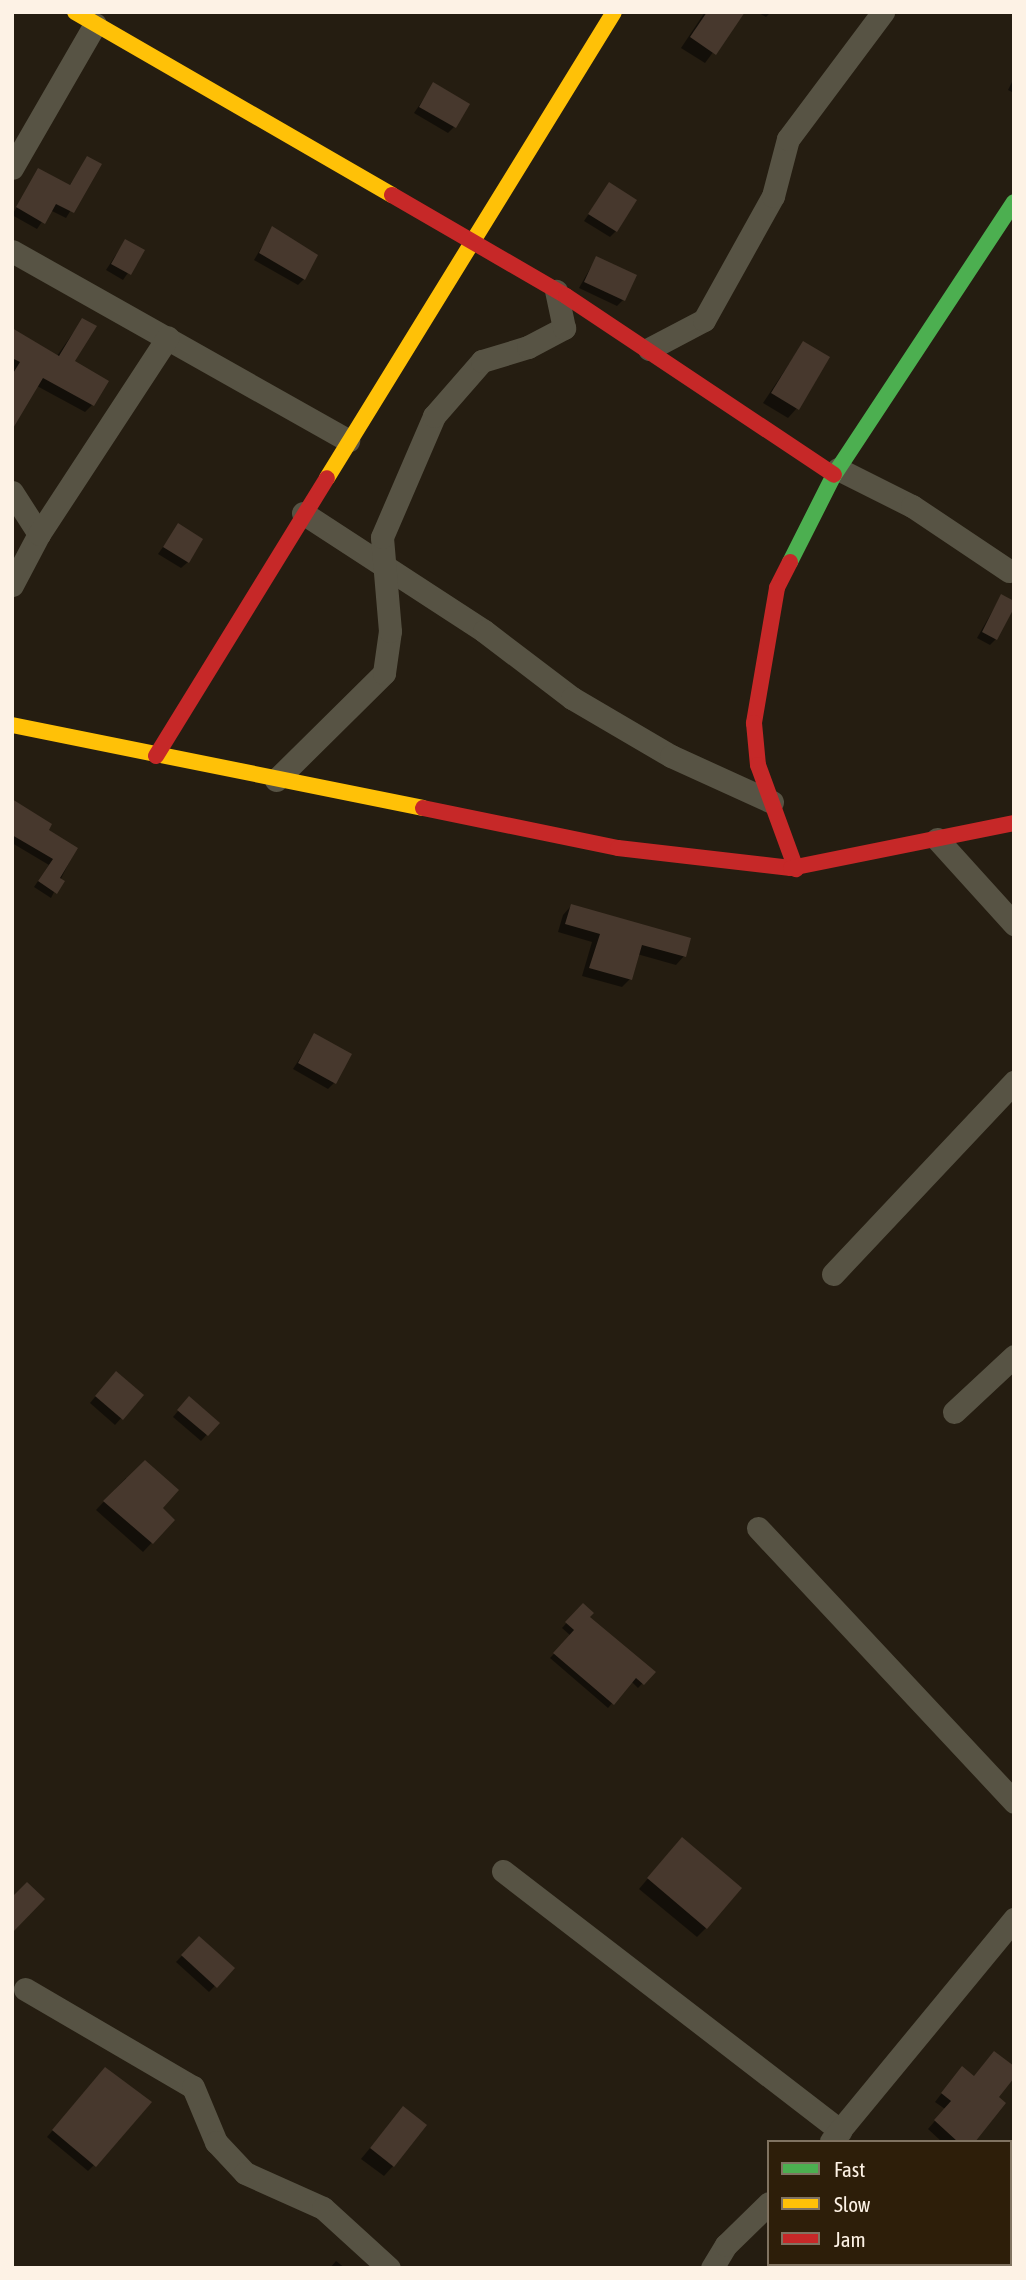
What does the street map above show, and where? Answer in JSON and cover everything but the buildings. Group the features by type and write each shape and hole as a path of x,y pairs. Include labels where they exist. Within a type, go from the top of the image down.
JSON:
{"street":[{"path":"75,12 556,291 836,472 912,506 1009,571"},
{"path":"156,756 303,513 614,12"},
{"path":"649,349 704,320 773,196 789,139 883,12"},
{"path":"12,168 95,24"},
{"path":"796,869 758,765 754,723 778,588 836,472 1014,202"},
{"path":"12,251 348,440"},
{"path":"276,780 384,673 390,631 382,537 434,416 482,361 528,346 564,328 556,291"},
{"path":"12,585 39,534 168,337"},
{"path":"12,492 39,534"},
{"path":"303,513 484,631 572,698 671,757 772,802"},
{"path":"12,725 618,848 796,869 1014,823"},
{"path":"937,839 1014,924"},
{"path":"832,1275 1014,1082"},
{"path":"954,1412 1014,1356"},
{"path":"758,1528 1014,1802"},
{"path":"503,1871 835,2136 1014,1919"},
{"path":"25,1989 193,2087 216,2142 245,2173 323,2208 390,2268"},
{"path":"712,2268 726,2245 767,2205"}],"traffic: fast":[{"path":"790,562 834,475 1014,202"}],"traffic: slow":[{"path":"75,12 392,195"},
{"path":"327,478 614,12"},
{"path":"12,725 423,808"}],"traffic: jam":[{"path":"392,195 566,296 834,475"},
{"path":"156,756 327,478"},
{"path":"790,562 777,588 754,723 758,765 796,869"},
{"path":"423,808 618,848 791,868 1014,823"}]}
